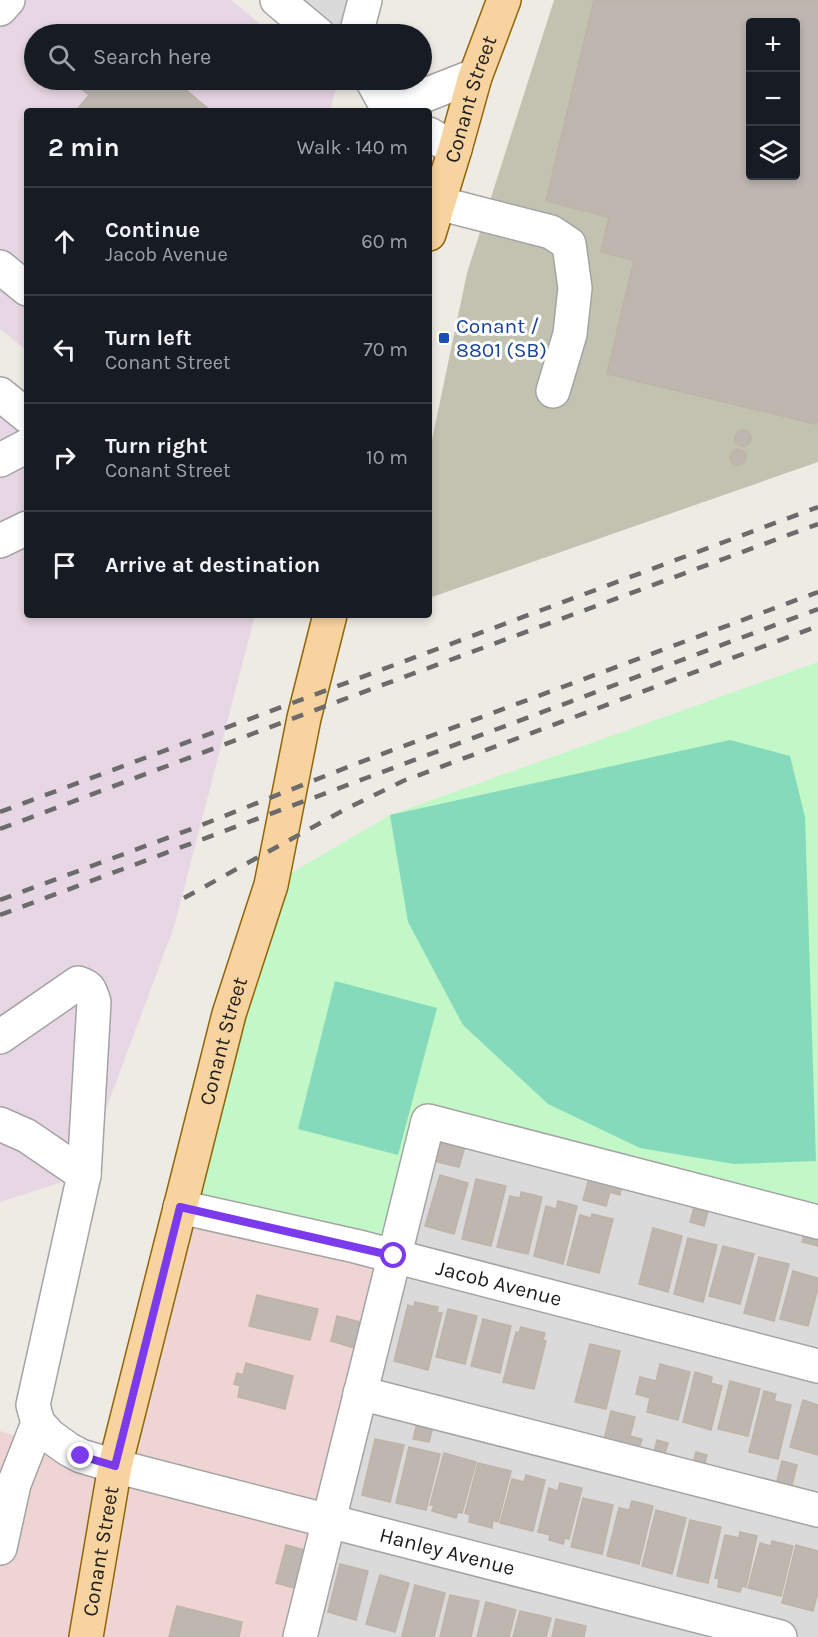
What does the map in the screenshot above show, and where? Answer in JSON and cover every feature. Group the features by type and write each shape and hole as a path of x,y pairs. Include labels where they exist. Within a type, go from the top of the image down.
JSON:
{"main road":[{"name":"Conant Street","path":"432,224 438,203 442,141 474,77 504,0"},
{"name":"Conant Street","path":"86,1637 115,1466 229,1014 271,885 304,718 329,618"}],"street":[{"path":"0,9 8,0"},
{"path":"277,0 306,24"},
{"path":"359,24 365,0"},
{"path":"394,108 474,77"},
{"path":"377,90 387,108"},
{"path":"438,203 551,232 568,244 575,288 570,334 553,391"},
{"path":"0,267 24,287"},
{"path":"0,394 24,414"},
{"path":"0,541 24,529"},
{"path":"0,1037 78,983 90,989 94,1002 84,1175 33,1405 38,1423 14,1484 0,1548"},
{"path":"300,1637 428,1121 818,1222"},
{"path":"0,1124 27,1136 84,1175"},
{"name":"Jacob Avenue","path":"180,1207 394,1256 818,1366"},
{"path":"360,1393 818,1510"},
{"name":"Conant Street","path":"38,1423 50,1436 68,1449 81,1456 115,1466"},
{"name":"Hanley Avenue","path":"115,1466 780,1637"}],"shaded area":[{"path":"0,0 231,0 260,24 24,24 24,90 335,90 331,108 24,108 24,349 0,329"},
{"path":"299,0 362,0 348,24 329,24"},
{"path":"554,0 818,0 818,462 432,597 432,440 467,273"},
{"path":"0,413 24,433 24,618 254,618 174,927 96,1136 84,1175 0,1202"},
{"path":"428,1121 818,1222 818,1637 300,1637"},
{"path":"180,1207 394,1256 300,1637 0,1637 0,1431 115,1466"}],"green space":[{"path":"818,662 818,1222 429,1121 394,1256 180,1207 271,885 390,815"},
{"path":"730,740 790,756 805,817 816,1161 734,1164 640,1148 548,1104 463,1025 408,922 390,815"},
{"path":"335,981 437,1008 398,1155 298,1129"}],"building":[{"path":"594,0 818,0 818,417 816,424 607,374 634,260 601,252 609,217 546,201"},
{"path":"83,90 186,90 207,108 78,108 89,95"},
{"path":"743,430 749,432 751,438 749,444 743,446 737,444 735,438 737,432"},
{"path":"738,449 746,457 738,465 730,457"},
{"path":"440,1136 466,1143 459,1167 433,1161"},
{"path":"440,1175 468,1183 454,1234 425,1226"},
{"path":"590,1175 622,1184 620,1195 610,1192 606,1206 583,1200"},
{"path":"476,1179 506,1186 491,1246 462,1239"},
{"path":"521,1192 542,1197 528,1254 497,1247 510,1196 520,1198"},
{"path":"696,1200 710,1204 704,1226 690,1222"},
{"path":"558,1201 577,1206 563,1264 534,1256 546,1206 556,1209"},
{"path":"592,1214 613,1219 599,1273 567,1265 580,1215 591,1218"},
{"path":"653,1228 682,1236 668,1292 639,1284"},
{"path":"805,1230 818,1234 818,1246 802,1242"},
{"path":"688,1238 717,1245 703,1302 674,1294"},
{"path":"723,1246 754,1254 740,1304 709,1296"},
{"path":"759,1257 789,1264 774,1321 744,1313"},
{"path":"793,1271 818,1278 818,1288 808,1326 780,1319"},
{"path":"257,1295 318,1309 310,1340 249,1326"},
{"path":"415,1302 438,1307 437,1312 442,1313 428,1370 394,1361 408,1305 414,1307"},
{"path":"448,1309 477,1316 465,1364 436,1357"},
{"path":"337,1316 368,1324 361,1350 331,1341"},
{"path":"483,1319 511,1326 500,1373 471,1366"},
{"path":"521,1327 545,1333 543,1340 546,1341 534,1389 503,1382 516,1332 519,1333"},
{"path":"590,1344 620,1351 606,1409 575,1402"},
{"path":"246,1363 293,1376 285,1409 238,1397 240,1386 234,1384 237,1373 243,1375"},
{"path":"660,1364 690,1372 678,1420 647,1412 650,1398 636,1394 640,1377 656,1381"},
{"path":"695,1372 712,1377 711,1383 722,1386 711,1430 683,1422"},
{"path":"730,1381 760,1389 748,1436 718,1429"},
{"path":"764,1391 776,1394 774,1401 791,1405 778,1459 749,1452"},
{"path":"803,1400 818,1405 818,1455 790,1447"},
{"path":"611,1411 635,1417 630,1436 642,1439 639,1449 604,1440"},
{"path":"419,1415 435,1419 429,1442 413,1439"},
{"path":"375,1439 404,1445 390,1502 362,1495"},
{"path":"657,1440 668,1443 665,1454 654,1452"},
{"path":"409,1447 440,1454 426,1510 396,1503"},
{"path":"696,1452 707,1455 703,1470 692,1467"},
{"path":"444,1453 476,1462 462,1513 458,1512 456,1518 432,1511 434,1505 430,1505"},
{"path":"782,1461 797,1465 791,1489 776,1485"},
{"path":"478,1463 511,1471 498,1522 493,1520 492,1528 469,1522 470,1515 465,1513"},
{"path":"526,1475 545,1480 533,1531 500,1523 512,1479 524,1482"},
{"path":"560,1483 582,1488 569,1539 565,1538 563,1544 549,1540 550,1535 538,1532 549,1488 558,1491"},
{"path":"583,1498 613,1505 602,1554 571,1547"},
{"path":"632,1501 653,1506 639,1564 607,1556 619,1508 629,1510"},
{"path":"656,1510 686,1518 672,1574 642,1566"},
{"path":"690,1520 721,1527 708,1583 677,1576"},
{"path":"740,1532 757,1536 746,1587 742,1586 740,1592 718,1587 719,1579 715,1578 725,1535 739,1538"},
{"path":"772,1541 793,1546 781,1596 748,1588 760,1543 771,1546"},
{"path":"286,1545 312,1552 302,1590 276,1583"},
{"path":"796,1545 818,1551 818,1592 813,1611 782,1603"},
{"path":"340,1564 368,1571 356,1620 328,1612"},
{"path":"380,1575 409,1583 395,1632 366,1624"},
{"path":"415,1585 445,1593 434,1637 402,1636"},
{"path":"450,1595 479,1601 471,1637 440,1637"},
{"path":"486,1602 516,1610 509,1637 477,1637"},
{"path":"177,1606 242,1622 239,1637 169,1637"},
{"path":"520,1611 551,1618 546,1637 513,1637"},
{"path":"556,1619 586,1626 584,1637 552,1637"}],"railway":[{"path":"0,812 818,507"},
{"path":"0,829 818,524"},
{"path":"0,900 194,828 358,763 818,592"},
{"path":"0,915 818,609"},
{"path":"184,898 344,810 403,781 818,626"}],"place":[{"name":"Conant / 8801 (SB)","path":"444,338"}],"route":[{"path":"81,1456 115,1466 180,1207 394,1256"}]}
